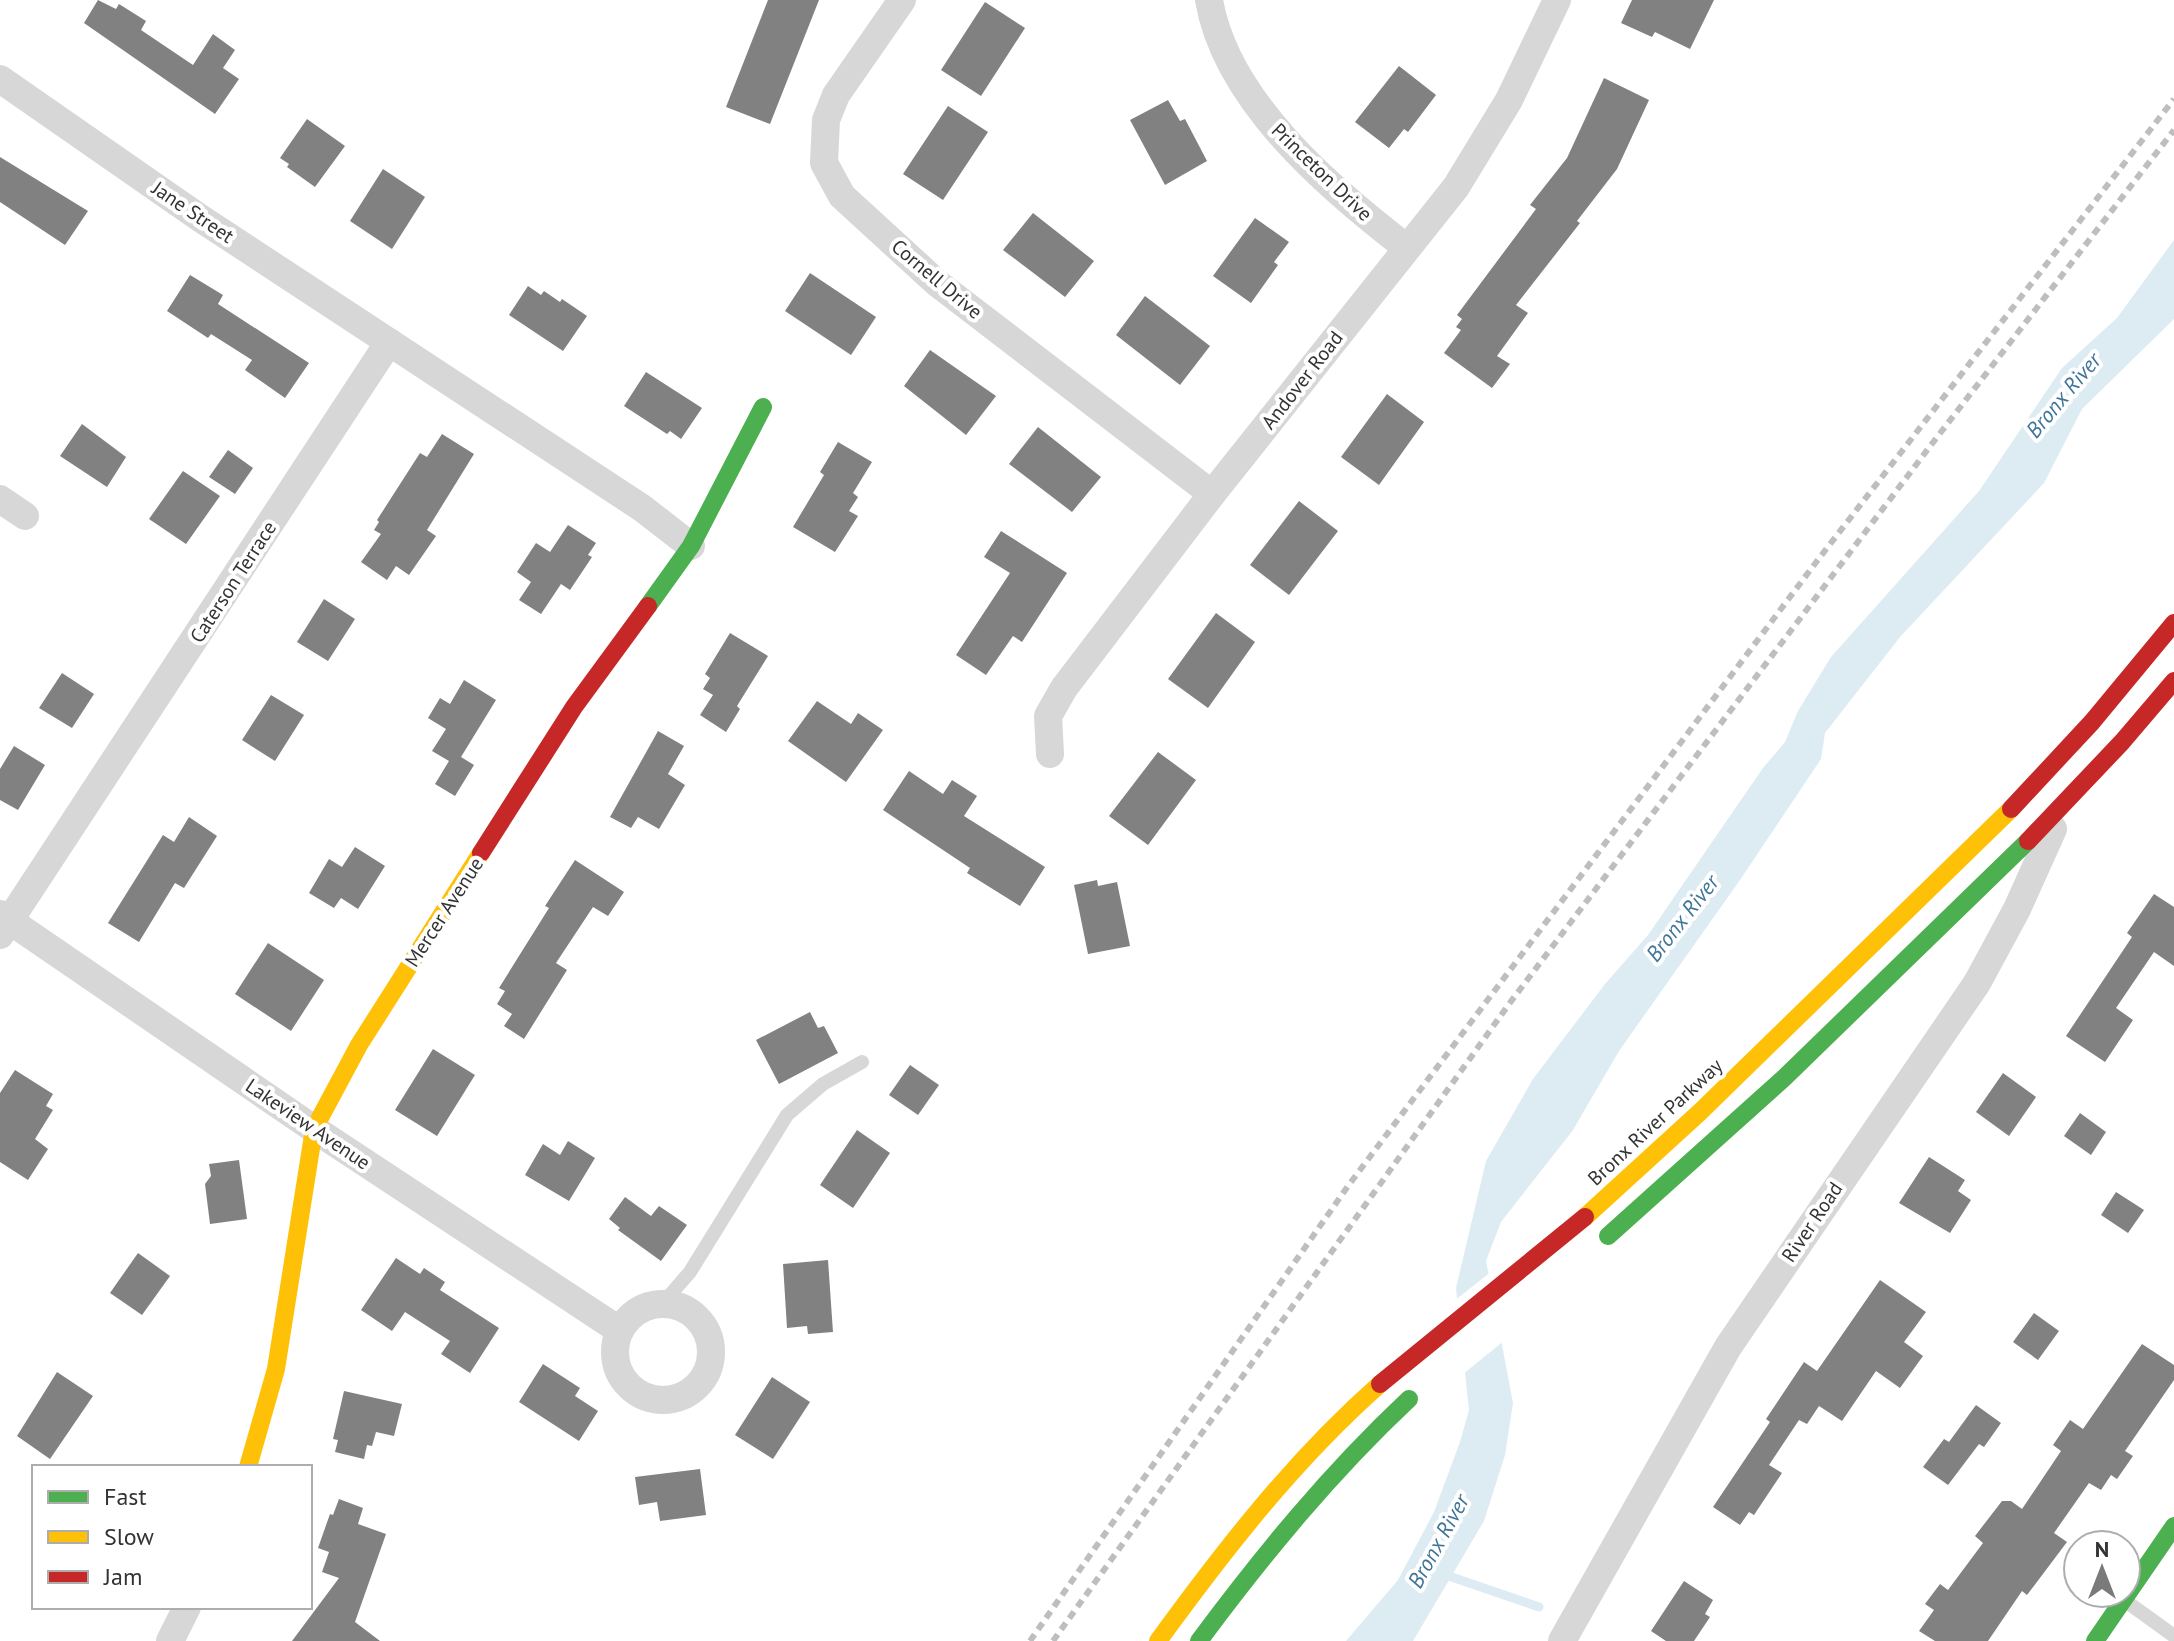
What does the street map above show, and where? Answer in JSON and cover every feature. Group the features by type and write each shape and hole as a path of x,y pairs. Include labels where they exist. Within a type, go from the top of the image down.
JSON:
{"main road":[{"name":"Mercer Avenue","path":"249,1465 276,1369 314,1129 359,1045 574,707 691,546 763,407"},
{"name":"Bronx River Parkway","path":"1158,1641 1224,1552 1295,1467 1375,1388 1624,1182 1860,959 2053,766 2124,686 2174,623"},
{"path":"1594,1248 1673,1181 1823,1042 2064,805 2174,681"},
{"path":"1199,1641 1302,1508 1374,1431 1426,1385"},
{"path":"2142,1573 2174,1526"},
{"path":"2095,1641 2117,1609"}],"street":[{"name":"Cornell Drive","path":"902,0 836,95 826,120 824,163 842,196 937,283 1212,494"},
{"name":"Princeton Drive","path":"1209,0 1229,58 1246,90 1268,119 1292,147 1376,224 1407,248"},
{"name":"Andover Road","path":"1050,754 1048,716 1064,688 1212,494 1456,187 1484,144 1557,0"},
{"name":"Jane Street","path":"0,79 200,218 389,342"},
{"path":"389,342 642,508 691,546"},
{"name":"Caterson Terrace","path":"3,923 389,342"},
{"path":"0,499 25,516"},
{"name":"River Road","path":"1562,1641 1728,1347 1977,983 2017,909 2064,805"},
{"name":"Lakeview Avenue","path":"3,923 619,1330"},
{"path":"663,1303 680,1306 703,1325 710,1341 711,1360 700,1384 686,1395 662,1401 635,1392 623,1381 616,1366 614,1349 619,1330 631,1315 646,1306 663,1303"},
{"path":"170,1641 186,1609"}],"lane":[{"path":"663,1303 690,1272 787,1115 823,1084 862,1062"},
{"path":"2138,1609 2174,1636"}],"water":[{"name":"Bronx River","path":"2174,240 2174,319 2082,409 2044,483 1900,637 1825,733 1821,759 1619,1051 1573,1130 1501,1222 1486,1261 1513,1403 1505,1455 1484,1521 1413,1641 1346,1641 1398,1580 1434,1512 1460,1442 1469,1410 1456,1288 1486,1161 1533,1079 1605,984 1648,935 1763,768 1785,742 1798,711 1831,657 1979,491 2062,368 2117,318"}],"pier":[{"path":"1492,1271 1505,1340 1462,1375 1454,1301"}],"building":[{"path":"98,0 116,9 119,4 146,21 141,30 193,65 213,34 235,50 223,68 239,79 215,114 84,23"},
{"path":"768,0 819,0 770,124 726,107"},
{"path":"1632,0 1714,0 1690,49 1655,32 1652,37 1621,23"},
{"path":"985,2 1025,28 981,96 941,70"},
{"path":"1399,66 1436,95 1408,132 1404,129 1389,148 1355,122"},
{"path":"1604,78 1649,100 1617,169 1577,221 1580,223 1516,305 1528,313 1497,356 1510,364 1492,388 1444,353 1461,330 1456,327 1462,319 1457,315 1536,209 1530,205 1567,158"},
{"path":"1168,100 1180,121 1185,119 1207,161 1165,185 1130,120"},
{"path":"948,106 988,132 943,200 903,174"},
{"path":"307,119 345,146 315,187 287,167 289,164 280,158"},
{"path":"0,157 88,211 65,245 0,202"},
{"path":"383,169 425,197 392,249 350,221"},
{"path":"1033,213 1094,261 1065,297 1003,250"},
{"path":"1255,218 1289,242 1274,262 1278,265 1251,303 1213,276"},
{"path":"810,273 876,317 851,355 785,311"},
{"path":"190,275 223,295 218,304 309,363 285,398 245,370 252,360 211,334 208,338 167,311"},
{"path":"528,286 541,295 544,291 560,302 562,299 587,316 563,351 509,315"},
{"path":"1145,296 1210,346 1180,385 1116,335"},
{"path":"930,350 996,396 966,435 904,386"},
{"path":"646,372 702,408 681,439 670,431 667,434 624,406"},
{"path":"1387,394 1424,422 1379,485 1341,457"},
{"path":"82,424 126,457 107,487 60,456"},
{"path":"1038,427 1101,477 1072,512 1009,464"},
{"path":"442,434 474,454 427,530 436,536 409,575 396,566 387,580 361,562 381,534 374,530 379,522 377,520 420,453 427,457"},
{"path":"838,442 872,462 853,493 858,497 849,511 858,516 835,552 793,527 824,475 820,472"},
{"path":"228,450 253,468 235,494 209,477"},
{"path":"183,471 220,496 186,544 149,519"},
{"path":"1299,501 1338,531 1289,595 1250,565"},
{"path":"568,525 596,543 588,555 592,557 570,590 561,584 541,614 519,600 531,582 517,572 536,543 550,552"},
{"path":"1001,531 1067,573 1022,642 1013,636 986,675 956,655 1010,573 984,557"},
{"path":"324,599 355,619 328,661 297,642"},
{"path":"1216,613 1255,642 1208,708 1168,679"},
{"path":"730,633 768,656 737,706 740,709 726,732 700,715 713,695 703,689 710,678 705,674"},
{"path":"62,673 94,694 72,728 39,708"},
{"path":"464,680 496,700 461,757 474,765 455,796 435,784 449,761 432,751 446,729 428,718 440,698 450,704"},
{"path":"271,695 304,715 275,761 242,740"},
{"path":"817,701 851,724 858,713 883,730 846,782 788,741"},
{"path":"658,731 684,746 668,774 685,785 659,829 638,817 631,828 610,817"},
{"path":"14,746 45,765 18,810 0,800 0,769"},
{"path":"1158,752 1196,780 1148,845 1109,816"},
{"path":"909,771 943,794 952,780 977,796 964,816 1045,867 1020,906 967,873 970,868 883,810"},
{"path":"189,817 217,836 184,888 175,883 139,942 108,923 163,835 174,842"},
{"path":"355,847 385,866 358,909 341,898 334,908 309,893 329,859 342,867"},
{"path":"575,860 624,892 608,916 593,907 556,963 567,970 524,1039 504,1026 512,1014 497,1004 505,991 499,988"},
{"path":"1097,880 1098,886 1117,882 1130,946 1088,954 1074,885"},
{"path":"2154,894 2174,907 2174,966 2154,952 2116,1008 2133,1020 2105,1062 2066,1036 2132,937 2127,933"},
{"path":"268,943 324,980 291,1031 235,994"},
{"path":"810,1012 818,1028 824,1026 838,1053 779,1084 756,1040"},
{"path":"433,1049 475,1075 437,1136 395,1110"},
{"path":"910,1065 939,1085 918,1115 889,1095"},
{"path":"15,1070 53,1094 46,1106 53,1110 35,1139 48,1149 28,1180 0,1162 0,1093"},
{"path":"2003,1073 2036,1097 2009,1136 1976,1112"},
{"path":"2080,1113 2106,1132 2091,1155 2064,1136"},
{"path":"857,1130 890,1153 853,1208 820,1185"},
{"path":"568,1141 595,1158 569,1201 525,1175 543,1144 560,1155"},
{"path":"1929,1157 1965,1180 1958,1191 1971,1200 1950,1233 1899,1203"},
{"path":"239,1160 247,1219 210,1224 205,1184 211,1176 209,1164"},
{"path":"2116,1192 2144,1210 2128,1233 2101,1215"},
{"path":"625,1197 651,1216 659,1206 687,1225 661,1261 618,1230 620,1228 609,1219"},
{"path":"138,1253 170,1276 142,1315 110,1293"},
{"path":"396,1258 420,1274 424,1268 445,1282 440,1290 499,1328 470,1373 441,1354 450,1341 405,1312 392,1331 361,1310"},
{"path":"828,1260 833,1332 808,1334 807,1326 787,1328 783,1264"},
{"path":"1880,1280 1926,1312 1904,1342 1923,1356 1900,1388 1876,1371 1842,1421 1819,1406 1807,1424 1799,1420 1769,1465 1782,1473 1754,1515 1749,1512 1740,1525 1713,1507 1770,1422 1766,1419 1804,1362 1817,1371"},
{"path":"2034,1313 2059,1331 2038,1360 2013,1342"},
{"path":"2142,1344 2174,1365 2174,1380 2125,1451 2133,1456 2117,1479 2111,1475 2101,1490 2089,1483 2054,1533 2062,1539 2062,1549 2027,1595 2022,1591 1988,1641 1935,1641 1919,1631 1934,1610 1925,1604 1940,1584 1948,1590 1983,1543 1975,1536 2002,1501 2011,1501 2022,1509 2061,1451 2053,1445 2070,1420 2083,1429"},
{"path":"543,1364 580,1388 575,1396 598,1411 579,1441 519,1402"},
{"path":"57,1372 93,1396 50,1459 17,1436"},
{"path":"772,1377 810,1402 773,1459 735,1435"},
{"path":"344,1391 402,1404 394,1436 376,1432 372,1446 367,1445 364,1459 335,1452 338,1440 333,1439"},
{"path":"1976,1405 2001,1423 1984,1447 1979,1444 1948,1485 1923,1467 1944,1439 1949,1442"},
{"path":"700,1469 706,1515 660,1521 657,1502 639,1505 635,1477"},
{"path":"339,1499 363,1508 358,1524 386,1534 355,1622 380,1641 292,1641 339,1578 322,1572 329,1552 318,1548"},
{"path":"1684,1581 1713,1600 1705,1614 1710,1617 1694,1641 1666,1641 1651,1631"}],"waterway":[{"name":"Bronx River","path":"1440,1573 1539,1607"}],"railway":[{"path":"1030,1641 1348,1186 1817,561 2174,99"},
{"path":"1053,1641 1509,1004 1931,445 2174,130"}],"traffic: fast":[{"path":"648,606 691,546 763,407"},
{"path":"1608,1236 1784,1078 2028,841"},
{"path":"1199,1641 1298,1516 1409,1399"},
{"path":"2095,1641 2174,1526"}],"traffic: slow":[{"path":"1585,1217 1700,1112 2011,809"},
{"path":"249,1465 276,1369 314,1129 359,1045 481,853"},
{"path":"1158,1641 1262,1506 1318,1443 1380,1384"}],"traffic: jam":[{"path":"481,853 574,707 648,606"},
{"path":"2011,809 2092,722 2174,623"},
{"path":"2028,841 2122,742 2174,681"},
{"path":"1380,1384 1585,1217"}]}
